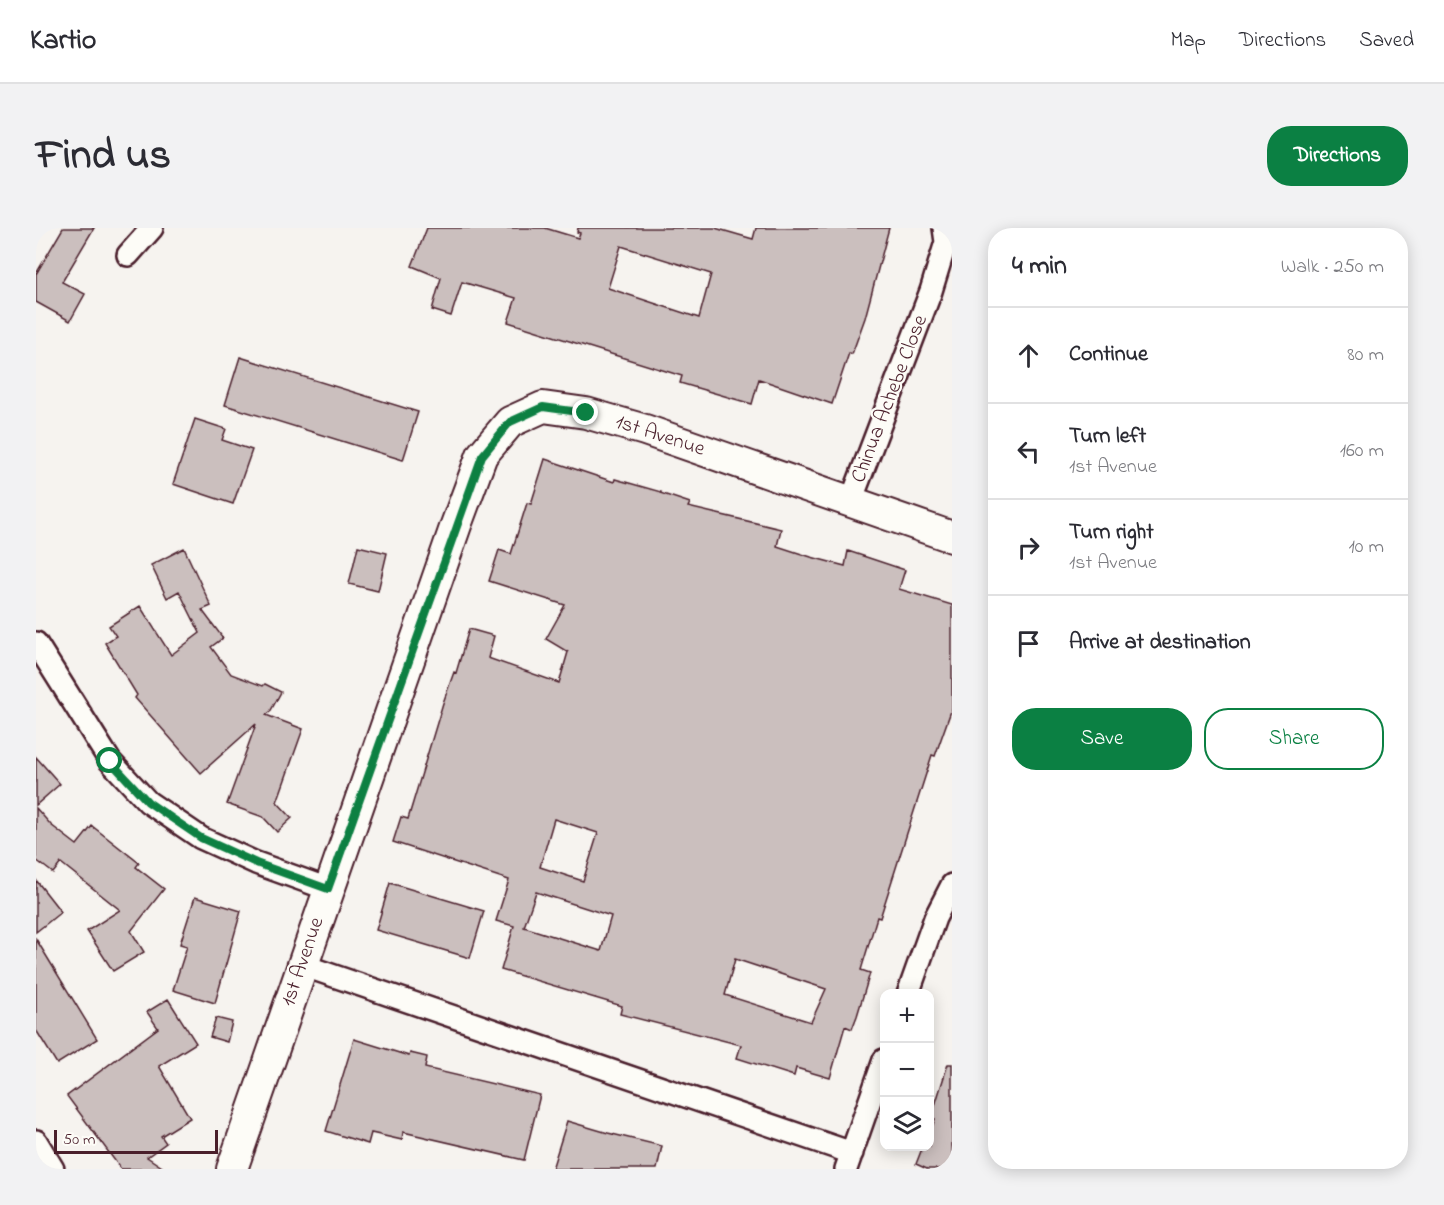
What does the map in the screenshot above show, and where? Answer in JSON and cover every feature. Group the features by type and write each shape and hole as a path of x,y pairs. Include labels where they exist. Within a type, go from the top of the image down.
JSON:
{"street":[{"path":"128,255 152,228"},
{"name":"Chinua Achebe Close","path":"851,501 931,291 946,242 944,228"},
{"name":"1st Avenue","path":"232,1169 328,889 482,456 510,422 543,407 586,413 645,430 952,537"},
{"path":"36,643 110,761 148,802 201,838 256,863 328,889"},
{"path":"909,989 935,918 952,885"},
{"path":"302,965 849,1161 880,1074"},
{"path":"36,1141 53,1169"}],"building":[{"path":"63,228 94,228 62,282 85,294 70,321 36,302 36,274"},
{"path":"427,228 545,228 578,238 580,233 577,232 578,228 715,228 753,239 756,228 889,228 865,318 852,354 849,353 832,404 759,379 752,404 680,383 682,376 508,322 516,298 462,282 451,316 432,310 441,278 412,266","holes":["621,246 711,274 699,318 608,288"]},
{"path":"240,357 418,412 403,460 225,405"},
{"path":"195,419 226,429 222,440 252,450 233,504 173,484"},
{"path":"545,459 614,482 615,479 661,492 690,503 688,507 781,529 777,546 811,557 845,566 848,551 905,570 899,589 952,605 952,708 935,756 932,755 880,918 877,917 861,970 870,973 857,1016 852,1029 845,1026 830,1078 796,1068 794,1076 737,1058 741,1045 620,1014 622,1006 501,970 514,926 496,921 509,880 393,842 401,817 408,819 443,703 454,672 456,673 469,629 494,636 488,658 559,683 568,652 546,639 565,605 489,581 499,550 511,554 527,503 531,504","holes":["554,819 598,833 583,881 540,867","536,892 611,916 601,951 524,927","735,959 826,989 811,1022 725,995"]},
{"path":"358,546 387,553 378,591 349,584"},
{"path":"184,548 211,606 202,610 223,638 211,647 231,674 263,686 265,684 281,692 266,715 303,729 277,802 292,818 277,832 263,817 227,804 256,724 201,773 135,698 137,695 105,643 116,636 109,626 140,606 171,655 200,633 179,591 167,598 151,565"},
{"path":"36,757 60,784 36,805"},
{"path":"36,808 51,825 77,845 92,826 139,863 136,867 164,889 131,931 144,952 113,971 87,931 120,910 61,863 53,873 36,860"},
{"path":"36,880 61,912 36,932"},
{"path":"390,883 484,911 470,958 376,930"},
{"path":"195,897 241,911 215,1003 173,990 187,946 180,944"},
{"path":"36,939 97,1039 57,1064 36,1030"},
{"path":"168,999 196,1043 159,1066 190,1118 161,1136 166,1143 147,1157 165,1169 121,1169 67,1096 158,1028 147,1012"},
{"path":"216,1018 232,1022 227,1042 210,1037"},
{"path":"354,1039 409,1056 410,1053 427,1057 425,1068 540,1095 524,1160 403,1132 402,1140 371,1133 368,1144 326,1131"},
{"path":"948,1064 952,1064 952,1156 947,1169 927,1169 916,1164 921,1151 934,1151 934,1108"},
{"path":"567,1121 662,1146 657,1169 552,1169"}],"route":[{"path":"110,761 148,802 201,838 256,863 328,889 482,456 510,422 543,407 586,413"}]}
